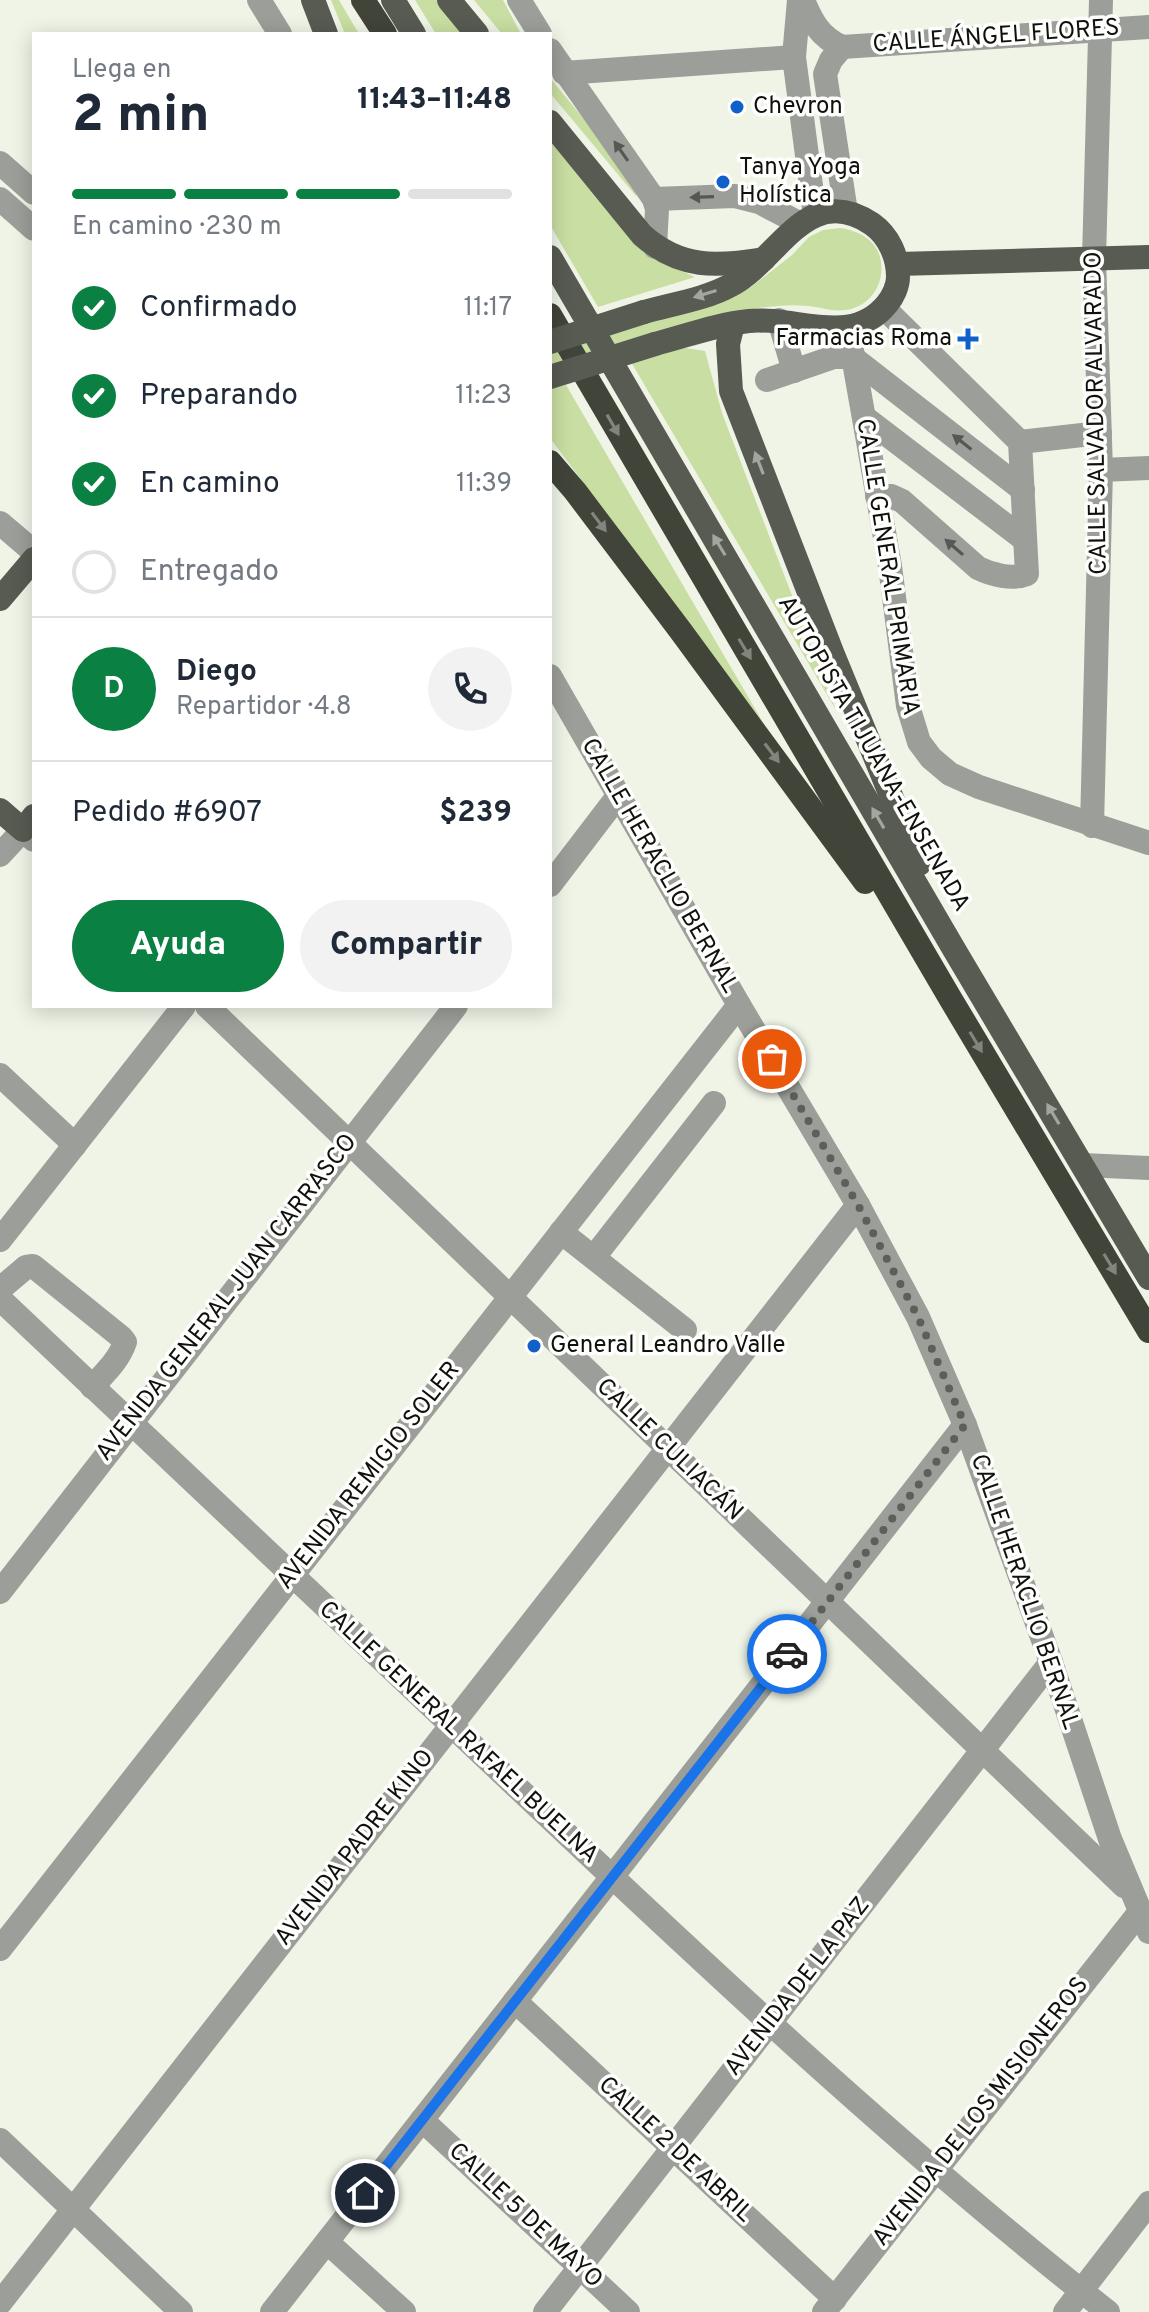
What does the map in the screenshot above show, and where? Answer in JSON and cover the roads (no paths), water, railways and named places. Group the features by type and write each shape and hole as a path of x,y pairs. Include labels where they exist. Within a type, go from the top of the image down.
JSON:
{"highway":[{"path":"363,0 384,32"},
{"path":"552,318 1149,1331"},
{"path":"552,464 689,642 950,998"}],"main road":[{"path":"313,0 325,32"},
{"path":"393,0 413,32"},
{"path":"449,0 475,32"},
{"path":"552,124 655,247 688,261 712,265 764,259"},
{"path":"552,341 728,288 751,272 786,234 807,220 846,212 878,228 890,243 898,264 898,283 884,308 869,320 848,328 779,320 748,321 655,344 552,376"},
{"path":"898,264 1149,257"},
{"name":"AUTOPISTA TIJUANA-ENSENADA","path":"552,260 1149,1278"},
{"path":"733,324 728,344 731,391 832,652 955,951"},
{"path":"0,599 32,561"},
{"path":"0,810 30,829"}],"street":[{"path":"259,0 279,32"},
{"path":"519,0 539,32"},
{"path":"801,0 816,28 828,40 842,47 825,74 846,212"},
{"path":"654,199 735,196 807,220 794,57 801,0"},
{"name":"CALLE SALVADOR ALVARADO","path":"1092,826 1101,470 1094,259 1101,0"},
{"name":"CALLE ÁNGEL FLORES","path":"842,47 1149,27"},
{"path":"552,53 654,199 657,209 655,247"},
{"path":"564,73 794,57"},
{"path":"0,163 32,191"},
{"path":"0,199 32,227"},
{"path":"877,496 891,496 902,501 978,568 991,575 1025,576 1020,442 884,308"},
{"path":"779,320 794,371"},
{"name":"CALLE GENERAL PRIMARIA","path":"848,328 890,566 908,706 919,742 931,758 950,774 979,787 1149,843"},
{"path":"767,380 834,357 852,357 1023,490"},
{"path":"864,417 1025,540"},
{"path":"1020,442 1100,433"},
{"path":"1101,470 1149,468"},
{"path":"0,523 32,550"},
{"name":"CALLE HERACLIO BERNAL","path":"552,680 858,1205 918,1317 965,1425 1051,1662 1085,1768 1140,1913"},
{"path":"552,882 618,796"},
{"path":"0,855 30,829"},
{"name":"AVENIDA REMIGIO SOLER","path":"0,1949 739,1005"},
{"path":"0,1240 182,1008"},
{"name":"CALLE CULIACÁN","path":"209,1008 982,1750 1140,1913"},
{"name":"AVENIDA GENERAL JUAN CARRASCO","path":"0,1592 454,1008"},
{"path":"0,1075 75,1145"},
{"path":"594,1257 714,1103"},
{"path":"1083,1165 1149,1168"},
{"name":"AVENIDA PADRE KINO","path":"0,2303 858,1205"},
{"path":"561,1232 685,1330"},
{"path":"0,1289 26,1267 33,1266 121,1337 125,1342 123,1349 92,1387"},
{"name":"CALLE GENERAL RAFAEL BUELNA","path":"0,1299 769,2024 936,2170 1108,2312"},
{"path":"272,2312 965,1425"},
{"name":"AVENIDA DE LA PAZ","path":"545,2312 1051,1662"},
{"name":"AVENIDA DE LOS MISIONEROS","path":"829,2306 1140,1913"},
{"name":"CALLE 2 DE ABRIL","path":"515,2001 672,2148 829,2306"},
{"name":"CALLE 5 DE MAYO","path":"422,2120 628,2312"},
{"path":"0,2140 181,2312"},
{"path":"1065,2312 1149,2203"},
{"path":"327,2242 404,2312"}],"place":[{"name":"Chevron","path":"737,107"},
{"name":"Tanya Yoga Holística","path":"723,182"},
{"name":"Farmacias Roma","path":"968,339"},
{"name":"General Leandro Valle","path":"534,1346"}]}
